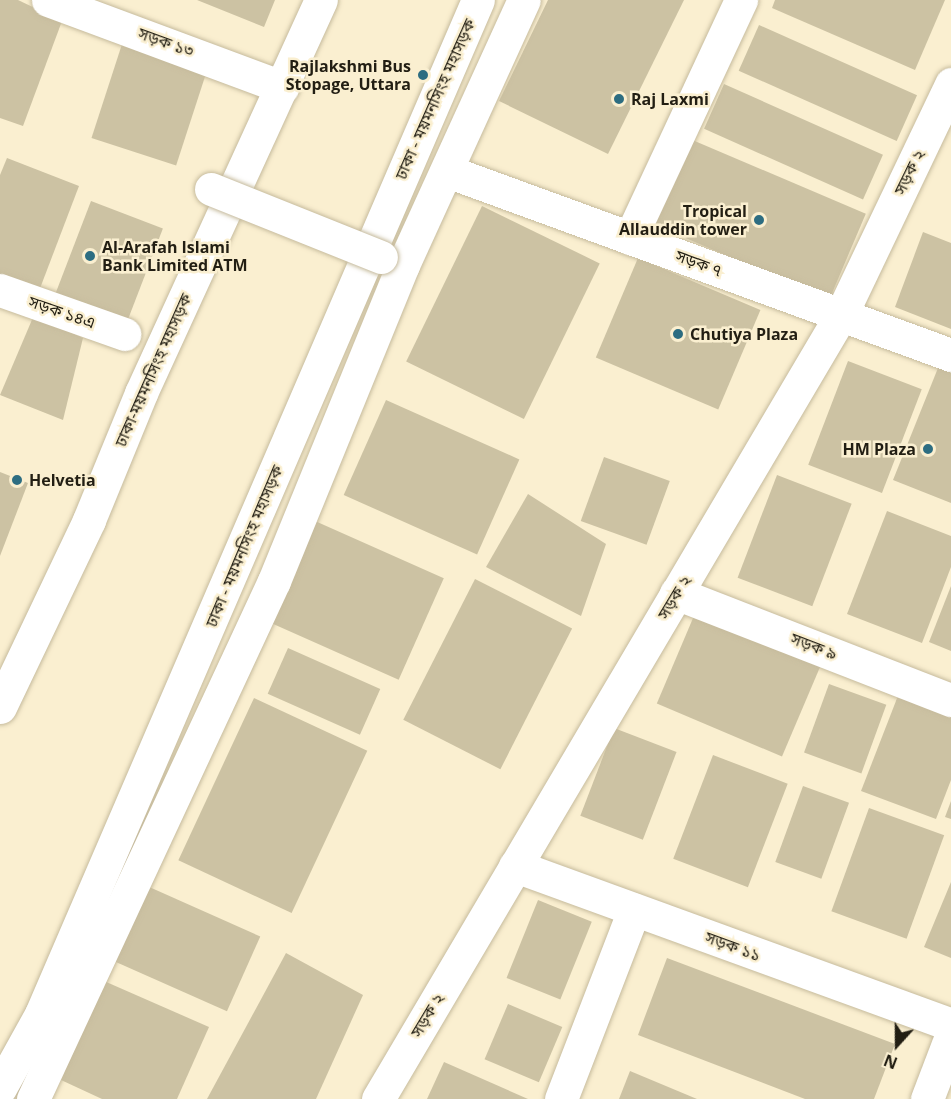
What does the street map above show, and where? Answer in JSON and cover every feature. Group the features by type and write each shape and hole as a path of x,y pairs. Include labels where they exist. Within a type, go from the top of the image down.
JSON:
{"main road":[{"name":"সড়ক ১৩","path":"48,0 282,87"},
{"name":"ঢাকা-ময়মনসিংহ মহাসড়ক","path":"0,707 89,520 141,393 321,0"},
{"name":"ঢাকা - ময়মনসিংহ মহাসড়ক","path":"0,1088 41,1014 478,0"},
{"path":"33,1099 274,581 403,265 524,0"},
{"path":"630,238 741,0"},
{"name":"সড়ক ২","path":"378,1099 841,315 951,84"},
{"name":"সড়ক ৭","path":"447,171 951,355"},
{"path":"211,189 381,257"},
{"name":"সড়ক ১৪এ","path":"0,290 124,334"},
{"name":"সড়ক ৯","path":"676,593 951,700"},
{"name":"সড়ক ১১","path":"515,866 951,1025"},
{"path":"561,1099 634,910"},
{"path":"927,1099 951,1036"}],"building":[{"path":"0,0 18,0 62,21 23,126 0,118"},
{"path":"197,0 275,0 264,27"},
{"path":"548,0 684,0 608,154 499,101"},
{"path":"775,0 945,0 915,70 772,8"},
{"path":"759,25 917,95 897,141 739,71"},
{"path":"123,41 208,69 176,166 91,138"},
{"path":"724,84 883,155 863,200 704,129"},
{"name":"Tropical Allauddin tower","path":"690,139 866,214 829,299 654,225"},
{"path":"7,158 79,186 39,291 0,275 0,175"},
{"path":"91,201 163,229 125,327 53,299"},
{"path":"482,206 600,263 524,419 406,361"},
{"path":"923,232 951,243 951,329 895,307"},
{"name":"Chutiya Plaza","path":"638,258 760,310 718,409 596,357"},
{"path":"34,315 83,338 63,420 0,395"},
{"path":"848,361 922,389 882,493 808,465"},
{"name":"HM Plaza","path":"940,363 951,368 951,503 893,480"},
{"path":"386,400 519,459 477,554 344,495"},
{"path":"604,457 670,481 647,545 581,521"},
{"path":"0,472 28,483 0,556"},
{"path":"777,475 852,504 812,606 738,578"},
{"path":"528,494 606,544 581,616 486,567"},
{"path":"887,511 951,536 951,567 922,643 847,614"},
{"path":"315,521 444,578 399,680 270,622"},
{"path":"475,579 572,628 500,769 403,720"},
{"path":"951,586 951,651 929,642"},
{"path":"699,604 824,657 782,757 657,703"},
{"path":"288,648 380,689 360,735 268,694"},
{"path":"829,684 886,705 861,773 804,753"},
{"path":"901,688 951,707 951,780 936,819 861,791"},
{"path":"254,698 367,751 292,913 178,860"},
{"path":"614,728 677,752 643,840 580,816"},
{"path":"713,755 788,784 748,887 673,859"},
{"path":"803,786 849,803 821,879 775,862"},
{"path":"951,801 951,819 945,817"},
{"path":"869,808 944,835 907,939 831,911"},
{"path":"951,882 951,958 924,947"},
{"path":"147,886 260,936 227,1011 114,961"},
{"path":"538,900 592,922 560,1000 507,978"},
{"path":"286,953 363,995 316,1099 207,1099"},
{"path":"667,958 895,1044 874,1099 805,1099 638,1035"},
{"path":"104,981 209,1027 177,1099 102,1099 61,1080"},
{"path":"508,1004 562,1027 539,1082 485,1059"},
{"path":"444,1062 528,1099 427,1099"},
{"path":"630,1071 697,1099 619,1099"}],"place":[{"name":"Rajlakshmi Bus Stopage, Uttara","path":"423,75"},
{"name":"Raj Laxmi","path":"619,99"},
{"name":"Tropical Allauddin tower","path":"759,220"},
{"name":"Al-Arafah Islami Bank Limited ATM","path":"90,256"},
{"name":"Chutiya Plaza","path":"678,334"},
{"name":"HM Plaza","path":"928,449"},
{"name":"Helvetia","path":"17,480"}]}
